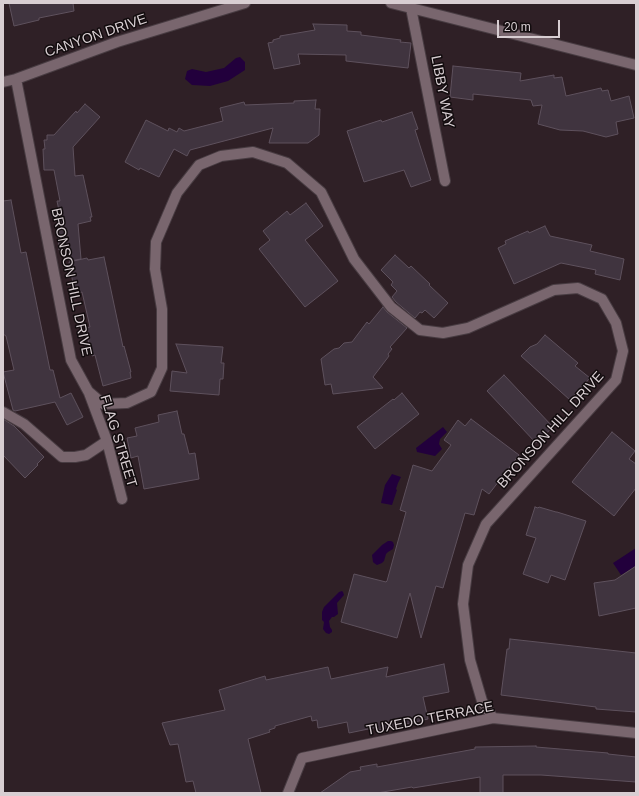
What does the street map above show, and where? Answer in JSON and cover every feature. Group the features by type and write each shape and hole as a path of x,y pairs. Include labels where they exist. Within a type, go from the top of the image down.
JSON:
{"street":[{"name":"CANYON DRIVE","path":"3,82 16,79 117,42 245,3"},
{"path":"391,3 636,65"},
{"name":"LIBBY WAY","path":"411,8 446,181"},
{"name":"BRONSON HILL DRIVE","path":"16,79 71,360 88,391 103,404 127,403 151,392 162,368 162,309 155,269 156,242 177,193 199,165 221,156 253,152 287,163 321,192 354,259 391,307 420,330 443,332 468,328 554,290 578,288 602,299 616,323 623,351 616,380 486,524 468,565 463,604 470,660 482,701 493,718"},
{"name":"FLAG STREET","path":"88,391 107,441 122,499"},
{"path":"3,412 24,424 62,457 86,455 107,441"},
{"name":"TUXEDO TERRACE","path":"288,793 302,758 493,718 636,733"}],"shaded area":[{"path":"240,57 245,62 245,70 228,81 210,86 192,85 185,79 187,71 192,69 206,72 224,68 236,58"},
{"path":"443,427 447,432 440,439 439,444 442,449 435,456 417,452 416,448"},
{"path":"392,474 401,477 392,505 381,503 385,485"},
{"path":"388,541 393,542 393,549 386,554 382,563 377,565 373,562 372,555"},
{"path":"636,548 636,566 621,575 613,563"},
{"path":"342,591 344,595 337,603 338,614 332,617 329,621 332,632 329,634 326,633 323,629 324,622 322,620 322,612 324,607 339,592"}],"building":[{"path":"9,3 73,3 74,11 39,18 39,20 14,26"},
{"path":"313,24 347,25 347,31 361,32 361,35 401,40 400,42 411,43 408,68 346,61 346,55 298,54 300,64 274,69 268,43 280,38 280,36 315,30"},
{"path":"453,66 521,73 520,81 554,75 554,78 562,77 566,96 601,88 602,91 608,90 611,101 629,96 634,118 616,122 618,134 606,137 583,131 560,130 538,124 542,105 533,106 531,100 473,94 473,100 450,97"},
{"path":"316,100 315,109 320,109 319,135 308,143 269,143 273,128 190,150 187,156 174,149 159,177 140,168 139,170 125,162 146,120 168,131 169,128 177,132 179,128 184,131 223,121 220,108 244,102 245,105 294,103 294,101"},
{"path":"85,104 100,117 73,147 75,176 83,175 92,217 90,217 91,221 78,224 81,259 70,261 68,250 59,250 58,231 63,230 57,201 60,201 54,170 44,170 43,149 45,149 44,140 47,140 47,135 54,135 76,111 77,113"},
{"path":"412,112 418,129 415,130 431,180 411,187 404,170 364,182 347,131"},
{"path":"11,200 21,253 26,252 50,370 53,370 60,398 71,393 83,417 67,425 55,402 15,411 13,410 3,372 14,370 6,336 3,334 3,201"},
{"path":"306,203 323,226 305,240 338,281 305,307 259,249 270,240 263,231 287,211 290,215"},
{"path":"545,226 550,236 592,245 590,251 624,259 620,280 595,274 596,270 561,263 514,284 498,248 506,244 505,241 528,231 529,233"},
{"path":"395,255 409,268 411,266 448,303 434,318 425,310 422,313 420,312 415,318 392,297 397,291 391,285 393,282 381,270"},
{"path":"104,257 123,347 124,346 131,372 131,378 103,386 95,355 92,356 85,328 90,327 82,292 75,294 69,262 87,258 88,260"},
{"path":"383,307 407,328 390,347 392,349 388,354 389,356 373,377 383,388 333,394 331,384 325,385 321,359 334,349 339,348 344,343 352,342 367,322 369,324"},
{"path":"545,335 578,363 575,366 590,378 570,400 521,356 530,347 537,344"},
{"path":"176,344 223,347 221,363 224,363 223,379 220,379 219,395 170,391 172,371 187,373"},
{"path":"504,375 553,427 536,443 487,391"},
{"path":"402,393 419,414 375,449 357,427"},
{"path":"177,411 182,434 184,434 189,454 195,453 199,479 144,489 138,456 131,458 127,438 137,436 135,428 159,422 158,415"},
{"path":"3,419 14,426 44,457 25,478 3,455"},
{"path":"471,419 519,455 489,494 482,489 474,515 465,513 443,588 436,586 421,638 410,593 397,638 341,622 354,574 387,581 406,512 400,510 413,465 432,471 451,445 444,440 458,420 465,426"},
{"path":"612,432 635,451 629,459 636,464 636,488 614,516 572,482"},
{"path":"535,507 586,521 565,580 551,575 548,583 523,574 536,538 526,535"},
{"path":"636,566 636,608 599,616 594,583 615,580"},
{"path":"510,639 636,653 636,712 596,709 596,707 501,695 507,649 509,649"},
{"path":"444,664 449,692 423,697 428,719 379,730 378,727 349,733 347,722 318,728 317,720 312,721 311,716 275,726 275,728 269,730 270,732 248,739 261,793 196,793 193,781 186,782 178,744 170,745 162,723 225,710 219,690 265,676 266,680 328,667 331,679 388,667 386,677"},
{"path":"536,746 636,757 636,782 541,775 503,775 503,793 480,793 480,777 377,793 320,793 350,772 361,770 360,767 377,764 377,767 475,749 475,747"}]}
